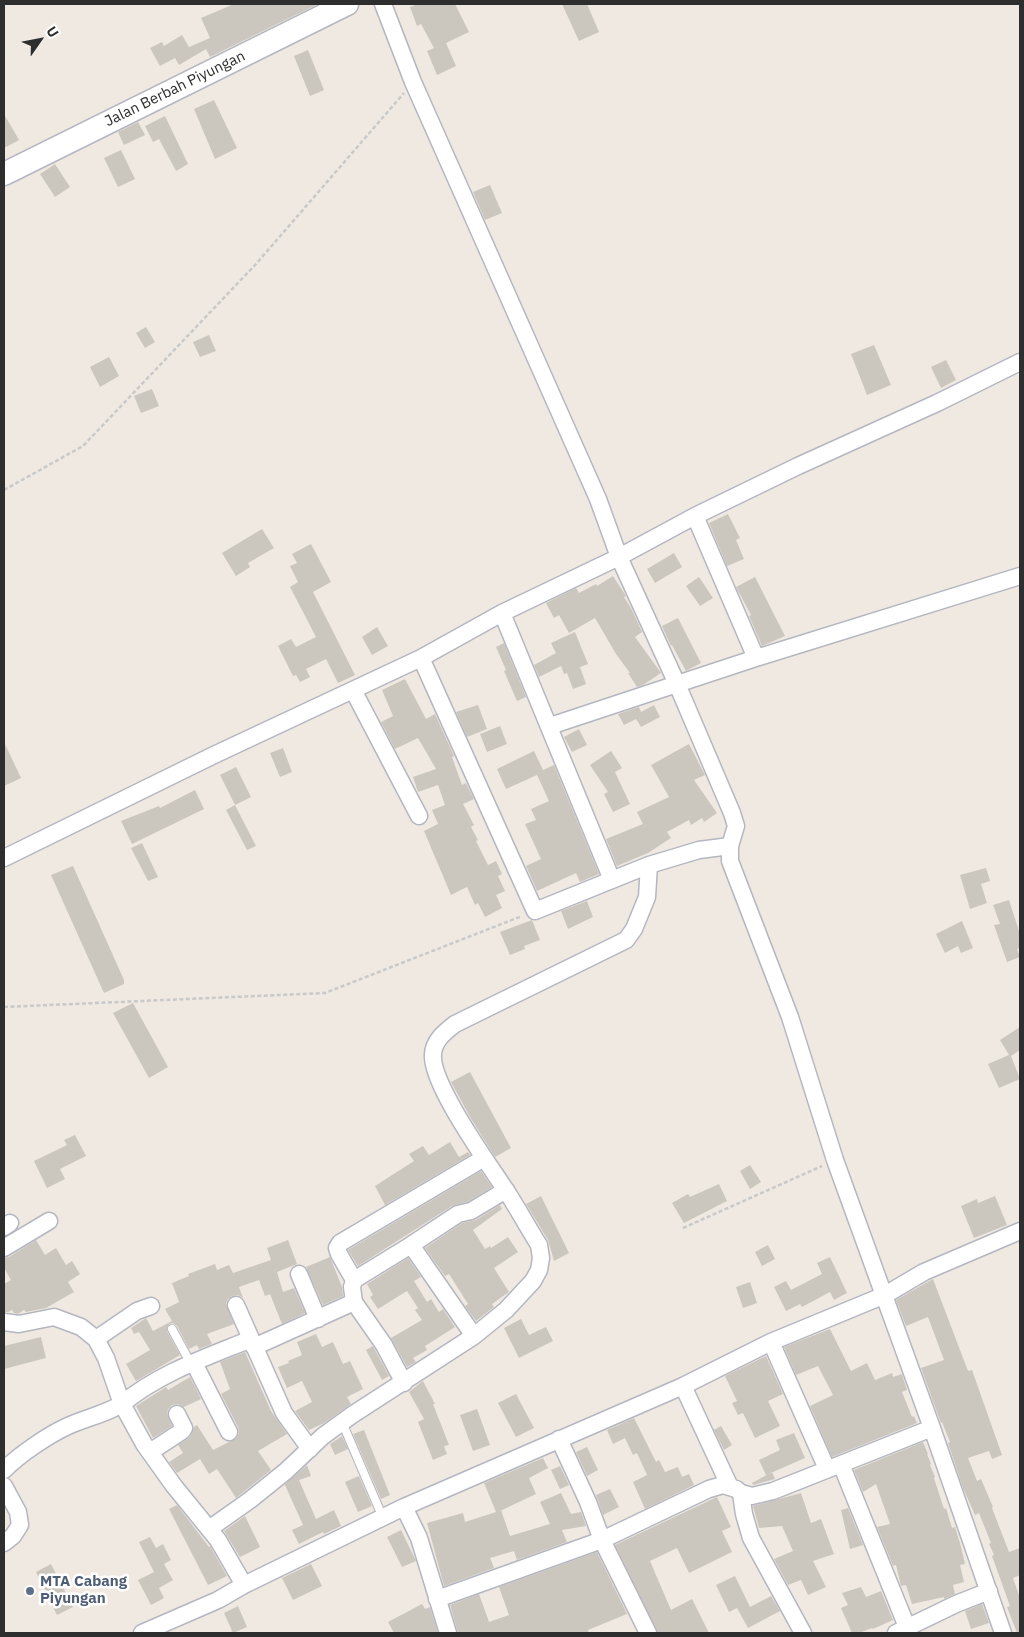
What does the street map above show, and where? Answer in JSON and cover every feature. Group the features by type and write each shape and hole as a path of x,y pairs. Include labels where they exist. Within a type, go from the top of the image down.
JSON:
{"street":[{"name":"Jalan Berbah Piyungan","path":"4,174 347,4"},
{"path":"383,4 413,82 598,499 619,557 734,820 736,826 730,853 740,890 790,1017 835,1160 885,1295 1003,1633"},
{"path":"4,858 214,755 421,658 502,613 619,557 695,516 798,466 937,403 1020,362"},
{"path":"695,516 756,658"},
{"path":"550,726 756,658 1020,576"},
{"path":"502,613 612,880"},
{"path":"421,658 535,911 649,865 699,850 730,853"},
{"path":"353,690 419,816"},
{"path":"209,1529 250,1500 286,1471 323,1436 342,1422 474,1336 518,1299 533,1281 539,1270 541,1258 539,1245 484,1158 443,1088 434,1066 433,1054 436,1043 455,1024 626,940 634,929 647,897 649,865"},
{"path":"354,1280 338,1254 337,1248 340,1243 484,1158"},
{"path":"404,1382 384,1345 354,1302 352,1287 354,1280 458,1214 470,1211 506,1190"},
{"path":"4,1248 49,1221"},
{"path":"142,1633 218,1600 244,1585 404,1507 682,1386 771,1342 885,1295 924,1272 1020,1231"},
{"path":"411,1245 474,1336"},
{"path":"299,1274 318,1318"},
{"path":"4,1470 28,1450 67,1426 109,1412 172,1371 318,1318 354,1302"},
{"path":"236,1305 284,1414 310,1449"},
{"path":"96,1339 137,1311 151,1306"},
{"path":"4,1322 19,1324 54,1317 81,1327 96,1339 106,1358 122,1404 150,1452 174,1486 218,1540 244,1585"},
{"path":"771,1342 834,1467 902,1630 956,1604 989,1591"},
{"path":"192,1363 228,1432"},
{"path":"682,1386 735,1490 751,1538 803,1633"},
{"path":"150,1452 182,1431 184,1428 183,1424 177,1414"},
{"path":"437,1599 602,1540 709,1489 723,1485 752,1496 773,1491 932,1428"},
{"path":"559,1439 588,1502 602,1540 648,1633"},
{"path":"4,1486 18,1512 20,1525 13,1536 4,1543"},
{"path":"404,1507 419,1538 448,1633"}],"lane":[{"path":"172,1329 192,1363"},
{"path":"342,1422 383,1518"}],"path":[{"path":"4,490 83,446 256,264 413,82"},
{"path":"4,1007 325,993 535,911"},
{"path":"684,1228 835,1160"}],"building":[{"path":"234,4 318,4 210,57 206,49 179,65 175,58 160,66 150,48 162,42 164,46 182,35 189,47 210,38 201,18"},
{"path":"418,4 455,4 469,32 446,43 456,66 437,75 427,51 434,48 421,24 417,26 410,7"},
{"path":"562,4 587,4 599,32 579,41"},
{"path":"308,50 324,90 310,96 294,56"},
{"path":"214,100 237,148 215,159 194,109"},
{"path":"4,114 19,140 4,148"},
{"path":"165,116 188,164 176,171 159,139 153,142 145,126"},
{"path":"138,122 145,135 124,145 118,132"},
{"path":"121,150 135,179 118,187 104,158"},
{"path":"55,164 70,187 55,197 40,174"},
{"path":"490,185 502,213 485,220 473,192"},
{"path":"146,327 155,342 145,348 136,333"},
{"path":"209,335 216,351 200,357 193,342"},
{"path":"874,345 891,385 867,395 851,354"},
{"path":"109,357 119,376 100,387 90,367"},
{"path":"946,360 956,380 941,388 931,367"},
{"path":"152,389 159,406 141,413 134,396"},
{"path":"728,514 740,538 736,540 744,559 727,566 709,523"},
{"path":"262,529 274,548 248,563 250,567 236,576 222,553"},
{"path":"311,544 331,582 313,592 355,675 338,683 326,659 306,669 310,677 300,682 296,675 293,676 278,646 291,639 296,647 316,637 290,587 298,582 290,566 297,563 292,554"},
{"path":"674,553 682,567 655,583 647,569"},
{"path":"613,576 626,596 624,597 642,632 635,637 661,673 637,687 595,618 569,633 559,615 554,618 546,603 576,588 579,593 596,584 597,586"},
{"path":"699,577 713,598 700,606 686,586"},
{"path":"755,577 785,636 762,646 749,616 751,615 736,587"},
{"path":"678,618 701,663 686,671 662,626"},
{"path":"377,627 388,646 372,655 362,637"},
{"path":"575,632 588,664 580,667 586,684 573,689 567,673 564,674 561,666 539,677 534,665 556,653 551,643"},
{"path":"504,643 526,697 517,701 496,647"},
{"path":"405,679 426,719 435,714 454,756 452,757 462,785 466,783 474,799 463,804 474,825 471,827 478,840 476,841 488,865 496,861 502,874 498,876 505,891 496,895 502,908 485,917 478,903 475,905 467,887 451,895 424,831 438,824 432,810 445,805 438,785 418,792 413,777 436,769 418,738 395,749 381,722 393,716 382,690"},
{"path":"478,705 487,729 467,737 456,712"},
{"path":"654,705 660,717 641,727 636,719 624,725 618,714 639,707 641,712"},
{"path":"500,726 507,744 487,752 480,734"},
{"path":"579,729 587,745 572,752 564,737"},
{"path":"4,742 21,778 4,786"},
{"path":"689,744 705,775 694,780 717,813 704,822 702,818 691,825 689,820 667,832 671,838 648,853 617,866 606,839 643,824 637,812 669,797 651,765"},
{"path":"283,748 292,772 280,777 270,753"},
{"path":"534,751 543,770 554,765 599,874 580,882 576,873 537,891 526,866 541,859 525,824 536,820 531,809 549,801 537,775 506,789 497,769"},
{"path":"611,751 622,768 615,772 630,804 613,812 604,794 608,792 590,765"},
{"path":"236,767 251,797 235,805 220,775"},
{"path":"195,790 204,809 132,844 121,821 159,806 160,808"},
{"path":"235,805 256,846 247,850 226,810"},
{"path":"142,843 158,877 148,881 131,848"},
{"path":"73,866 124,980 124,984 104,993 51,875"},
{"path":"986,868 990,881 981,884 987,903 970,909 960,875"},
{"path":"1009,900 1020,934 1020,948 1017,949 1020,957 1007,962 994,925 1000,924 993,905"},
{"path":"587,901 593,917 568,929 561,911"},
{"path":"532,920 540,940 524,946 525,949 510,955 500,932"},
{"path":"962,921 973,948 961,953 958,946 945,953 936,934"},
{"path":"133,1003 168,1067 149,1078 113,1013"},
{"path":"1020,1027 1020,1050 1011,1056 1020,1079 999,1088 988,1064 1009,1055 1000,1040"},
{"path":"470,1072 511,1148 495,1157 451,1082"},
{"path":"75,1135 86,1156 60,1169 65,1179 47,1188 34,1161 67,1145 64,1140"},
{"path":"450,1142 459,1157 468,1152 470,1155 385,1205 375,1186 414,1161 409,1154 423,1146 429,1155"},
{"path":"750,1165 761,1182 750,1189 740,1171"},
{"path":"481,1171 492,1187 467,1202 452,1206 358,1266 348,1250"},
{"path":"719,1184 727,1201 684,1223 672,1203 688,1194 690,1197"},
{"path":"541,1196 569,1253 554,1261 548,1240 526,1204"},
{"path":"995,1196 1007,1225 974,1238 961,1206 977,1199 978,1203"},
{"path":"500,1205 502,1209 473,1230 485,1249 490,1246 491,1248 508,1237 518,1252 494,1268 509,1292 492,1304 494,1307 476,1321 465,1306 468,1304 449,1274 445,1276 425,1248 462,1223 476,1220"},
{"path":"36,1240 45,1255 56,1248 66,1265 72,1261 80,1274 68,1282 74,1292 46,1308 26,1312 24,1310 18,1314 12,1310 4,1312 4,1284 11,1280 4,1268 4,1258 9,1257"},
{"path":"288,1240 297,1264 277,1272 283,1292 294,1288 305,1313 282,1324 270,1294 265,1296 259,1280 239,1287 243,1298 238,1295 232,1296 226,1303 234,1324 207,1334 212,1344 199,1349 197,1345 189,1349 177,1326 173,1323 169,1324 167,1331 180,1355 136,1381 126,1364 150,1350 139,1332 134,1334 131,1328 146,1318 153,1331 172,1321 165,1309 179,1302 172,1283 189,1276 188,1274 215,1264 217,1270 229,1265 233,1273 271,1260 267,1248"},
{"path":"768,1245 775,1259 762,1266 755,1252"},
{"path":"330,1257 342,1287 343,1296 323,1305 306,1267"},
{"path":"830,1257 847,1293 834,1300 830,1292 802,1307 800,1304 786,1311 774,1287 786,1281 791,1290 822,1274 817,1263"},
{"path":"408,1258 421,1277 414,1281 427,1302 431,1299 439,1312 443,1309 455,1327 425,1346 427,1350 413,1358 416,1362 407,1367 391,1338 422,1320 415,1310 418,1308 407,1291 378,1309 370,1297 373,1295 367,1284"},
{"path":"933,1279 968,1371 972,1370 1002,1455 992,1459 989,1451 968,1458 977,1481 981,1479 1009,1552 1020,1548 1020,1575 1013,1578 1020,1598 1020,1633 1017,1633 1007,1607 1010,1606 992,1556 994,1555 989,1544 991,1543 979,1513 975,1515 963,1488 948,1443 950,1442 921,1368 944,1360 928,1317 906,1326 896,1300"},
{"path":"750,1282 757,1303 743,1308 736,1287"},
{"path":"521,1319 529,1335 546,1327 553,1341 519,1358 504,1328"},
{"path":"830,1329 851,1371 867,1363 875,1380 892,1373 893,1377 902,1374 907,1390 902,1392 912,1417 914,1416 917,1423 832,1457 810,1406 833,1395 818,1366 796,1375 784,1347"},
{"path":"316,1334 322,1347 333,1342 343,1364 350,1361 363,1389 347,1397 351,1404 324,1423 309,1430 295,1411 312,1402 302,1381 287,1388 278,1367 302,1355 297,1342"},
{"path":"41,1337 46,1358 4,1369 4,1346"},
{"path":"373,1346 389,1376 382,1380 366,1350"},
{"path":"245,1352 271,1411 287,1434 258,1451 271,1470 236,1498 217,1469 209,1474 200,1459 177,1473 169,1462 183,1453 178,1445 190,1437 194,1427 197,1425 213,1450 237,1438 239,1433 238,1427 221,1394 230,1389 220,1362"},
{"path":"766,1356 783,1394 768,1401 780,1426 755,1438 743,1413 738,1415 732,1403 737,1401 725,1376"},
{"path":"190,1377 201,1399 184,1407 178,1404 172,1405 168,1409 167,1414 172,1426 153,1438 136,1406 166,1387 168,1390"},
{"path":"423,1381 435,1404 433,1404 449,1445 444,1446 447,1454 433,1460 418,1422 424,1419 409,1392"},
{"path":"516,1394 534,1428 516,1437 498,1403"},
{"path":"477,1409 490,1445 473,1451 460,1415"},
{"path":"634,1418 656,1462 659,1460 665,1472 678,1467 682,1477 689,1474 694,1485 645,1509 633,1482 647,1475 637,1453 633,1455 625,1438 613,1444 607,1430"},
{"path":"721,1426 732,1445 724,1450 714,1430"},
{"path":"364,1430 390,1495 381,1499 353,1434"},
{"path":"794,1433 805,1458 766,1475 759,1460 780,1450 776,1440"},
{"path":"342,1436 348,1449 335,1455 330,1444"},
{"path":"923,1442 944,1509 946,1508 952,1528 955,1527 960,1543 965,1564 960,1565 964,1582 953,1585 955,1594 944,1599 944,1597 912,1604 906,1585 901,1586 896,1565 893,1566 877,1527 890,1524 876,1484 863,1492 854,1470"},
{"path":"587,1447 598,1470 587,1476 576,1452"},
{"path":"543,1458 548,1468 529,1478 536,1494 501,1510 510,1536 550,1524 540,1502 561,1493 571,1514 581,1512 586,1526 562,1530 567,1542 517,1560 514,1551 490,1558 494,1568 444,1586 427,1523 463,1513 465,1522 496,1512 484,1483"},
{"path":"307,1465 311,1476 299,1480 316,1519 334,1510 341,1526 324,1534 323,1532 299,1544 292,1530 303,1525 285,1485 283,1486"},
{"path":"560,1466 569,1485 560,1489 551,1470"},
{"path":"772,1472 775,1479 753,1485 752,1483"},
{"path":"359,1476 372,1506 358,1512 345,1482"},
{"path":"610,1489 619,1507 603,1515 596,1495"},
{"path":"801,1493 811,1523 821,1519 834,1554 813,1561 826,1587 808,1595 801,1580 788,1585 774,1559 793,1551 782,1526 759,1528 753,1506"},
{"path":"717,1497 731,1527 722,1531 732,1552 689,1573 677,1548 650,1561 671,1610 692,1599 709,1633 658,1633 615,1545"},
{"path":"177,1505 210,1546 227,1576 208,1585 169,1509"},
{"path":"848,1508 863,1545 850,1549 841,1510"},
{"path":"245,1516 260,1547 240,1557 224,1531"},
{"path":"401,1530 416,1561 402,1567 387,1537"},
{"path":"150,1537 156,1548 163,1544 171,1560 164,1564 173,1580 159,1588 164,1598 151,1605 138,1580 154,1572 139,1542"},
{"path":"597,1552 627,1614 588,1630 589,1633 458,1633 450,1605 479,1594 489,1622 509,1615 499,1587"},
{"path":"51,1564 73,1607 57,1615 36,1572"},
{"path":"311,1564 322,1586 293,1600 282,1578"},
{"path":"735,1576 750,1607 771,1596 780,1611 748,1628 737,1608 729,1612 716,1585"},
{"path":"861,1587 866,1597 881,1591 893,1620 873,1629 852,1633 841,1608 848,1605 842,1593"},
{"path":"422,1604 425,1609 430,1607 438,1633 394,1633 388,1622"},
{"path":"982,1604 989,1623 971,1629 965,1611"},
{"path":"238,1606 247,1627 233,1633 224,1613"}],"place":[{"name":"MTA Cabang Piyungan","path":"30,1591"}]}
